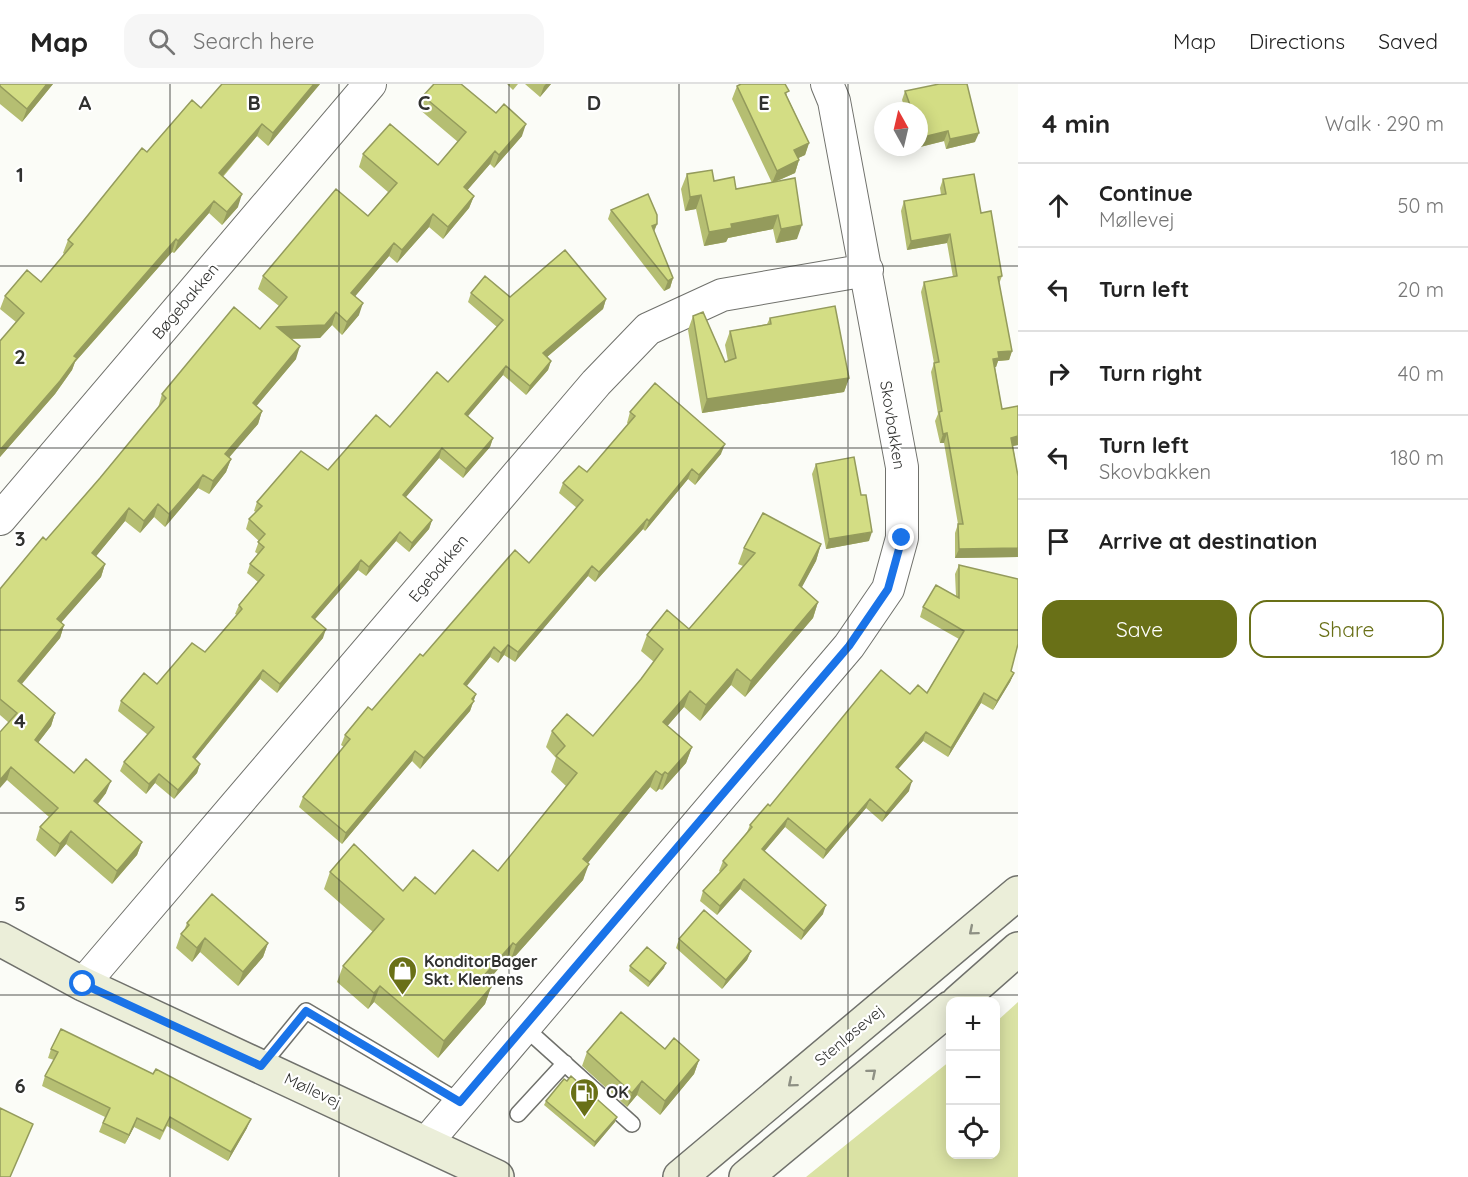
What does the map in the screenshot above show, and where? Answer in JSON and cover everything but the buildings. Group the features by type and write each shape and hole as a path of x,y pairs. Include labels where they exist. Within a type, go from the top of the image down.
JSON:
{"street":[{"name":"Bøgebakken","path":"0,519 370,84"},
{"name":"Skovbakken","path":"426,1143 849,646 888,589 902,538 902,466 834,101 827,84"},
{"name":"Egebakken","path":"83,984 596,383 648,328 722,295 867,270"},
{"name":"Stenløsevej","path":"680,1177 1018,893"},
{"name":"Møllevej","path":"0,939 83,984 497,1177"},
{"path":"964,997 1018,949"},
{"path":"746,1177 946,1012"}],"lane":[{"path":"261,1066 306,1011 460,1102"},
{"path":"524,1027 632,1124"},
{"path":"518,1114 565,1063"}],"green space":[{"path":"1018,1002 1018,1177 806,1177 946,1064 946,1159 1000,1159 1000,1018"}],"place":[{"name":"KonditorBager Skt. Klemens","path":"403,996"},
{"name":"OK","path":"585,1118"}],"route":[{"path":"83,984 261,1066 306,1011 460,1102 849,646 888,589 902,538"}]}
